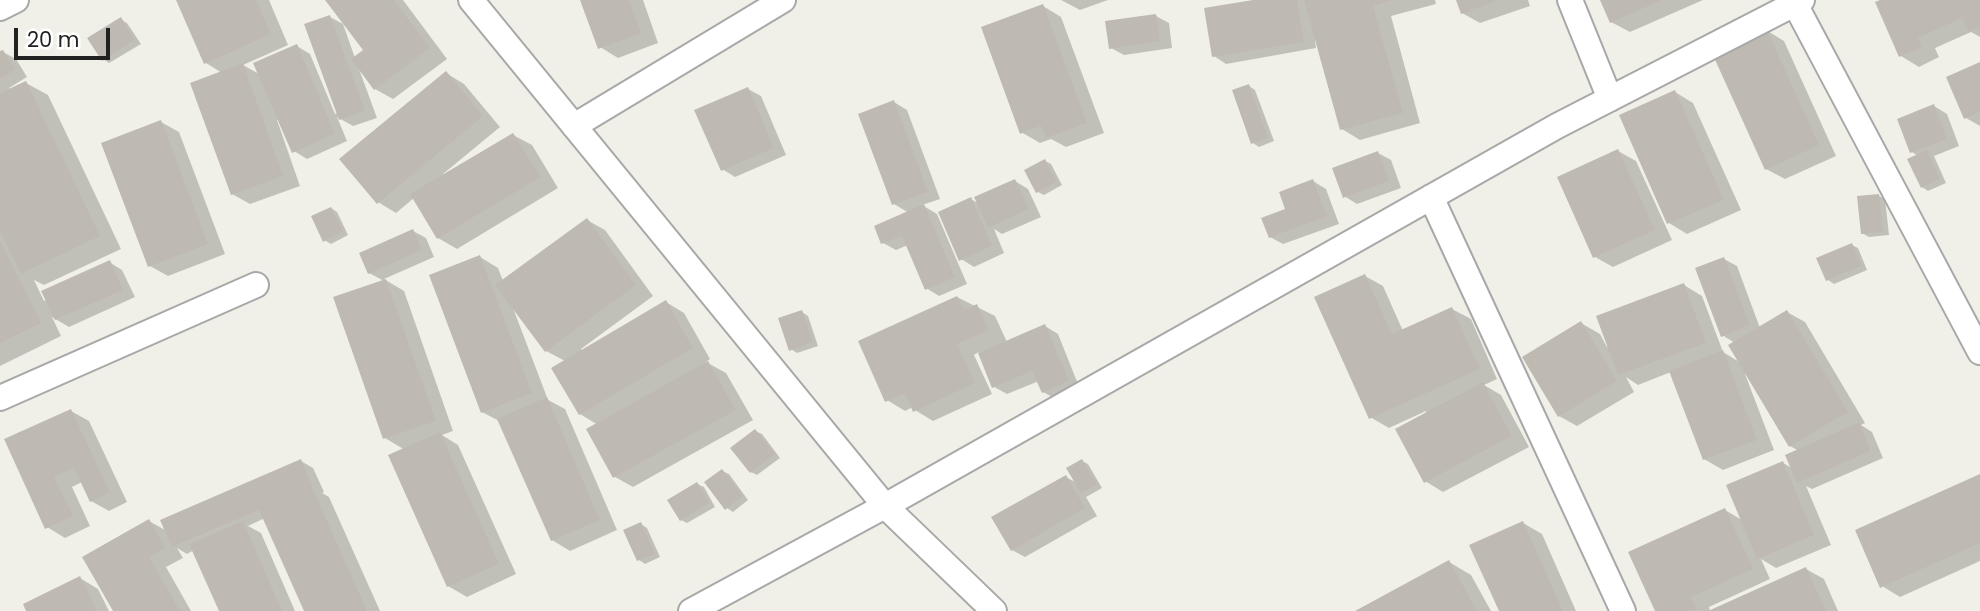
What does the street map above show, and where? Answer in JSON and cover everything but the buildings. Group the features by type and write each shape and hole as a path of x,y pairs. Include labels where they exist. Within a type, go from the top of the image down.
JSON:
{"street":[{"path":"0,8 16,0"},
{"path":"471,0 885,506 994,611"},
{"path":"574,126 783,0"},
{"path":"1570,0 1610,99"},
{"path":"691,611 885,506 1556,126 1799,2 1980,352"},
{"path":"1432,197 1623,611"},
{"path":"0,398 256,285"}]}
